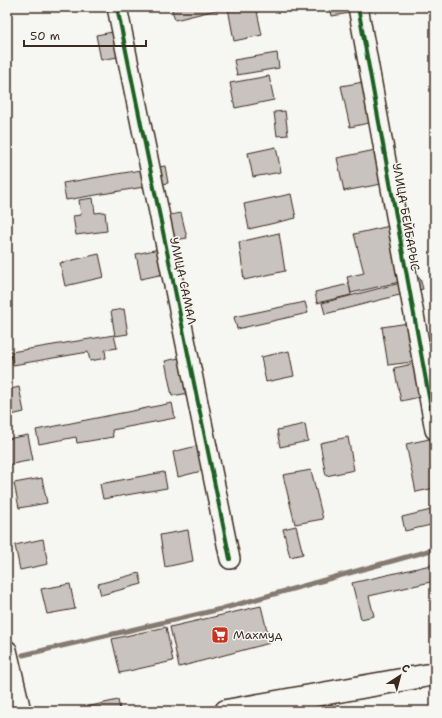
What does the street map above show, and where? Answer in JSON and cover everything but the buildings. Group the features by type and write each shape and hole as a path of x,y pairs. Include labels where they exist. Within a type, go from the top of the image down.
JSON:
{"main road":[{"path":"226,711 251,708 435,674"}],"street":[{"name":"УЛИЦА САМАЛ","path":"117,7 230,558"},
{"name":"УЛИЦА БЕЙБАРЫС","path":"358,7 435,430"},
{"path":"7,650 21,711"}],"waterway":[{"path":"23,655 221,609 435,549"}],"cycle path":[{"path":"117,7 230,559"},
{"path":"358,7 435,430"}],"place":[{"name":"Махмуд","path":"220,635"}]}
